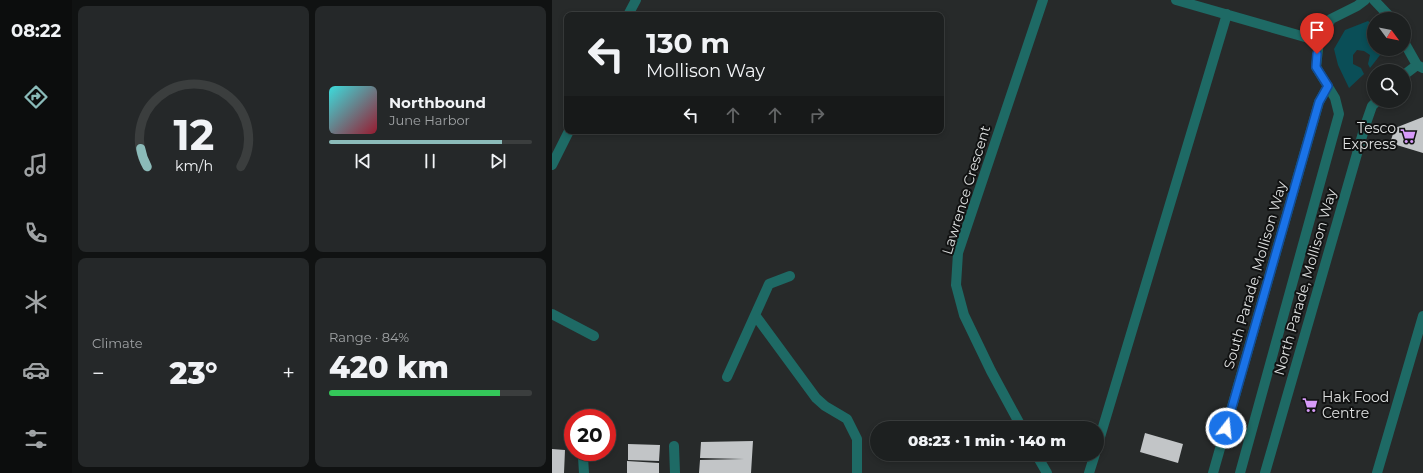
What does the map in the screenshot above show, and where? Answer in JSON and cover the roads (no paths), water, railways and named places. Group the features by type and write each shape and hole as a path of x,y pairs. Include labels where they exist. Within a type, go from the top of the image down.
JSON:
{"street":[{"path":"630,12 636,0"},
{"name":"Lawrence Crescent","path":"1018,421 991,371 964,315 956,285 958,253 1043,0"},
{"path":"1176,0 1319,41"},
{"path":"1240,473 1339,114 1335,98 1316,67 1319,41 1331,20 1365,0"},
{"path":"1374,0 1385,12"},
{"path":"1104,424 1227,14"},
{"path":"1411,52 1420,66 1411,71"},
{"name":"South Parade, Mollison Way","path":"1213,473 1319,102 1328,86"},
{"name":"North Parade, Mollison Way","path":"1265,473 1371,108"},
{"path":"552,165 568,134"},
{"path":"727,377 769,284 790,276"},
{"path":"552,314 594,336"},
{"path":"755,315 816,398 825,406 847,419 856,439 857,473"},
{"path":"1377,473 1423,316"},
{"path":"674,446 675,473"},
{"path":"583,461 584,473"},
{"path":"1040,461 1047,473"},
{"path":"1089,473 1093,461"}],"place":[{"name":"Tesco Express","path":"1408,136"},
{"name":"Hak Food Centre","path":"1310,405"}]}
